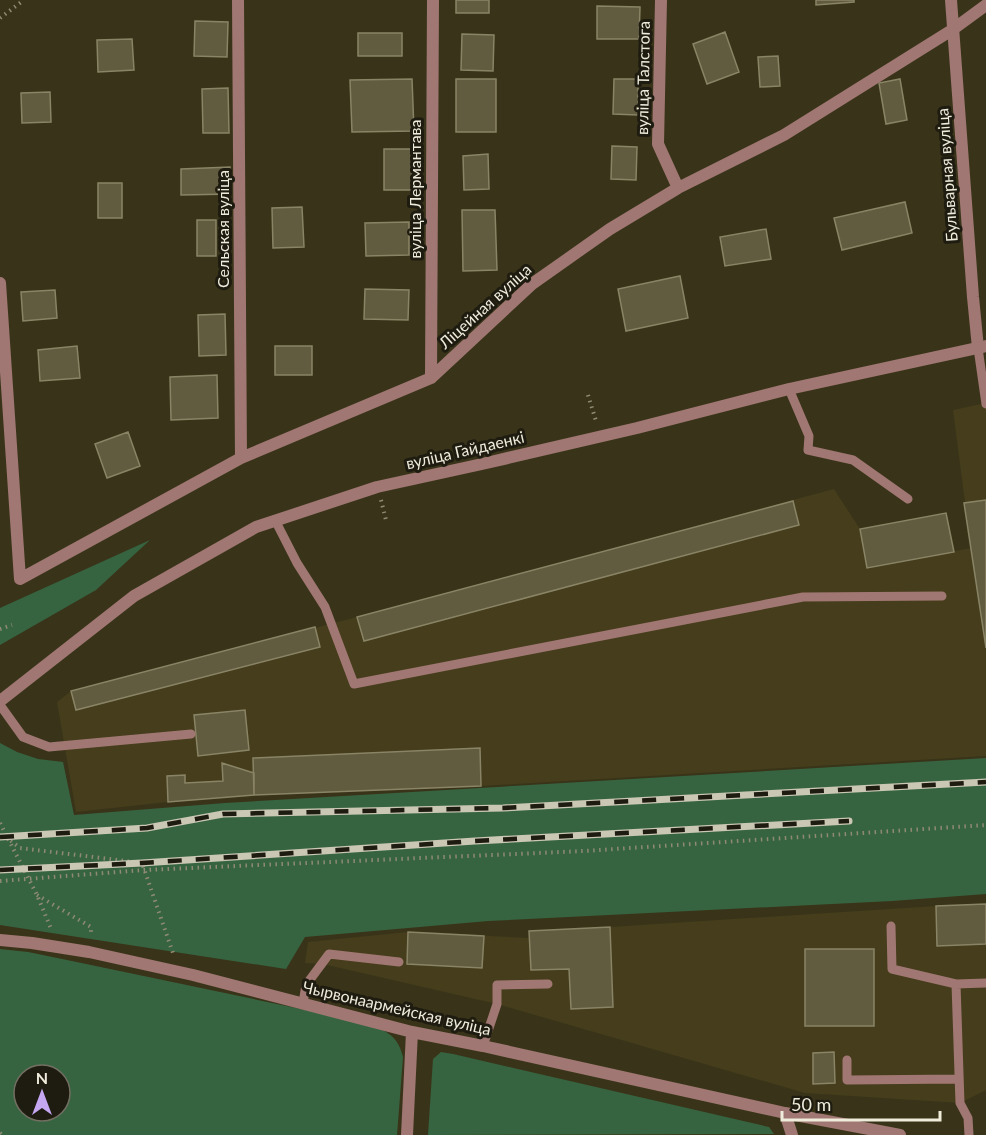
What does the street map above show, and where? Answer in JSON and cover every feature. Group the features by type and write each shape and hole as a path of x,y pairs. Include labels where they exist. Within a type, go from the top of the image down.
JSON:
{"street":[{"name":"Сельская вуліца","path":"238,0 241,458"},
{"name":"вуліца Лермантава","path":"431,378 433,0"},
{"name":"вуліца Талстога","path":"661,0 658,144 678,188"},
{"name":"Бульварная вуліца","path":"951,0 973,297 982,347"},
{"name":"Ліцейная вуліца","path":"0,283 20,579 241,458 431,378 532,284 610,229 678,188 784,135 952,30 986,5"},
{"name":"вуліца Гайдаенкі","path":"0,703 134,596 256,527 275,520 377,487 601,436 789,389 982,347"},
{"name":"Чырвонаармейская вуліца","path":"0,940 89,952 193,975 412,1032 785,1113 900,1135"},
{"path":"407,1135 412,1032"},
{"path":"785,1113 792,1135"}],"lane":[{"path":"982,347 986,404"},
{"path":"789,389 809,436 808,450 853,460 908,499"},
{"path":"275,520 297,563 325,607 354,684 803,597 942,596"},
{"path":"0,703 23,737 49,747 191,734"},
{"path":"891,926 892,969 956,984 986,983"},
{"path":"303,1004 306,985 329,954 399,962"},
{"path":"483,1046 497,1004 496,985 548,984"},
{"path":"956,984 960,1103 968,1118 969,1135"},
{"path":"847,1060 848,1080 959,1079"}],"path":[{"path":"0,18 24,0"},
{"path":"588,395 601,436"},
{"path":"0,629 12,625"},
{"path":"0,824 37,895 53,935"},
{"path":"0,881 144,870 585,851 986,825"},
{"path":"6,837 20,848 142,863 175,958"},
{"path":"37,895 91,927 92,940"}],"shaded area":[{"path":"986,403 986,756 481,786 254,795 76,812 57,702 71,691 834,489 860,529 867,568 971,548 953,410"},
{"path":"986,904 986,1090 960,1103 805,1093 497,1004 323,964 305,963 308,942 408,932 529,938 529,931"}],"green space":[{"path":"150,540 96,590 0,645 0,608"},
{"path":"0,743 38,759 63,762 74,815 225,803 986,758 986,894 892,901 488,921 305,937 286,969 0,925"},
{"path":"0,949 28,952 358,1021 380,1029 397,1042 403,1057 397,1135 0,1135"},
{"path":"441,1052 769,1127 774,1134 428,1135 433,1059"}],"building":[{"path":"456,0 489,0 489,13 456,13"},
{"path":"816,0 854,0 854,2 816,5"},
{"path":"597,6 640,7 639,39 597,39"},
{"path":"195,21 228,22 227,57 194,56"},
{"path":"725,32 739,72 707,84 693,44"},
{"path":"358,33 402,33 402,56 358,56"},
{"path":"462,34 494,35 493,71 461,70"},
{"path":"132,39 134,70 98,72 97,40"},
{"path":"778,56 780,86 760,87 758,57"},
{"path":"412,79 414,131 352,132 350,80"},
{"path":"456,79 496,79 496,132 456,132"},
{"path":"614,79 638,79 638,115 613,114"},
{"path":"900,79 907,120 886,124 879,83"},
{"path":"228,88 229,133 203,133 202,89"},
{"path":"50,92 51,122 22,123 21,93"},
{"path":"612,146 637,147 636,180 611,179"},
{"path":"384,149 412,149 412,190 384,190"},
{"path":"488,154 489,189 464,190 463,156"},
{"path":"230,167 231,194 181,195 181,169"},
{"path":"98,183 122,183 122,218 98,218"},
{"path":"905,202 912,233 842,250 834,218"},
{"path":"302,207 304,247 273,248 272,208"},
{"path":"462,210 495,210 497,270 463,271"},
{"path":"197,220 216,220 216,256 197,256"},
{"path":"409,222 409,255 366,256 365,223"},
{"path":"766,229 771,259 725,266 720,237"},
{"path":"680,276 688,318 626,331 618,289"},
{"path":"365,289 409,290 408,320 364,319"},
{"path":"55,290 57,318 23,321 21,292"},
{"path":"225,314 226,355 199,356 198,315"},
{"path":"77,346 80,378 40,381 38,350"},
{"path":"275,346 312,346 312,375 275,375"},
{"path":"217,375 218,418 171,420 170,377"},
{"path":"128,432 140,466 107,478 95,444"},
{"path":"986,500 986,648 964,503"},
{"path":"793,501 799,525 364,641 357,617"},
{"path":"946,513 954,552 867,568 860,529"},
{"path":"315,627 320,647 76,710 71,691"},
{"path":"245,710 249,750 198,756 194,715"},
{"path":"480,748 481,786 254,795 253,758"},
{"path":"222,763 254,773 254,795 168,802 167,776 185,775 185,783 223,781"},
{"path":"986,904 986,944 937,946 936,906"},
{"path":"610,927 613,1007 571,1009 569,969 531,970 529,931"},
{"path":"408,932 484,936 482,968 407,964"},
{"path":"805,949 874,949 874,1026 805,1026"},
{"path":"834,1052 835,1083 813,1084 813,1053"}],"railway":[{"path":"0,837 147,828 223,814 503,808 986,782"},
{"path":"0,870 849,821"}]}
